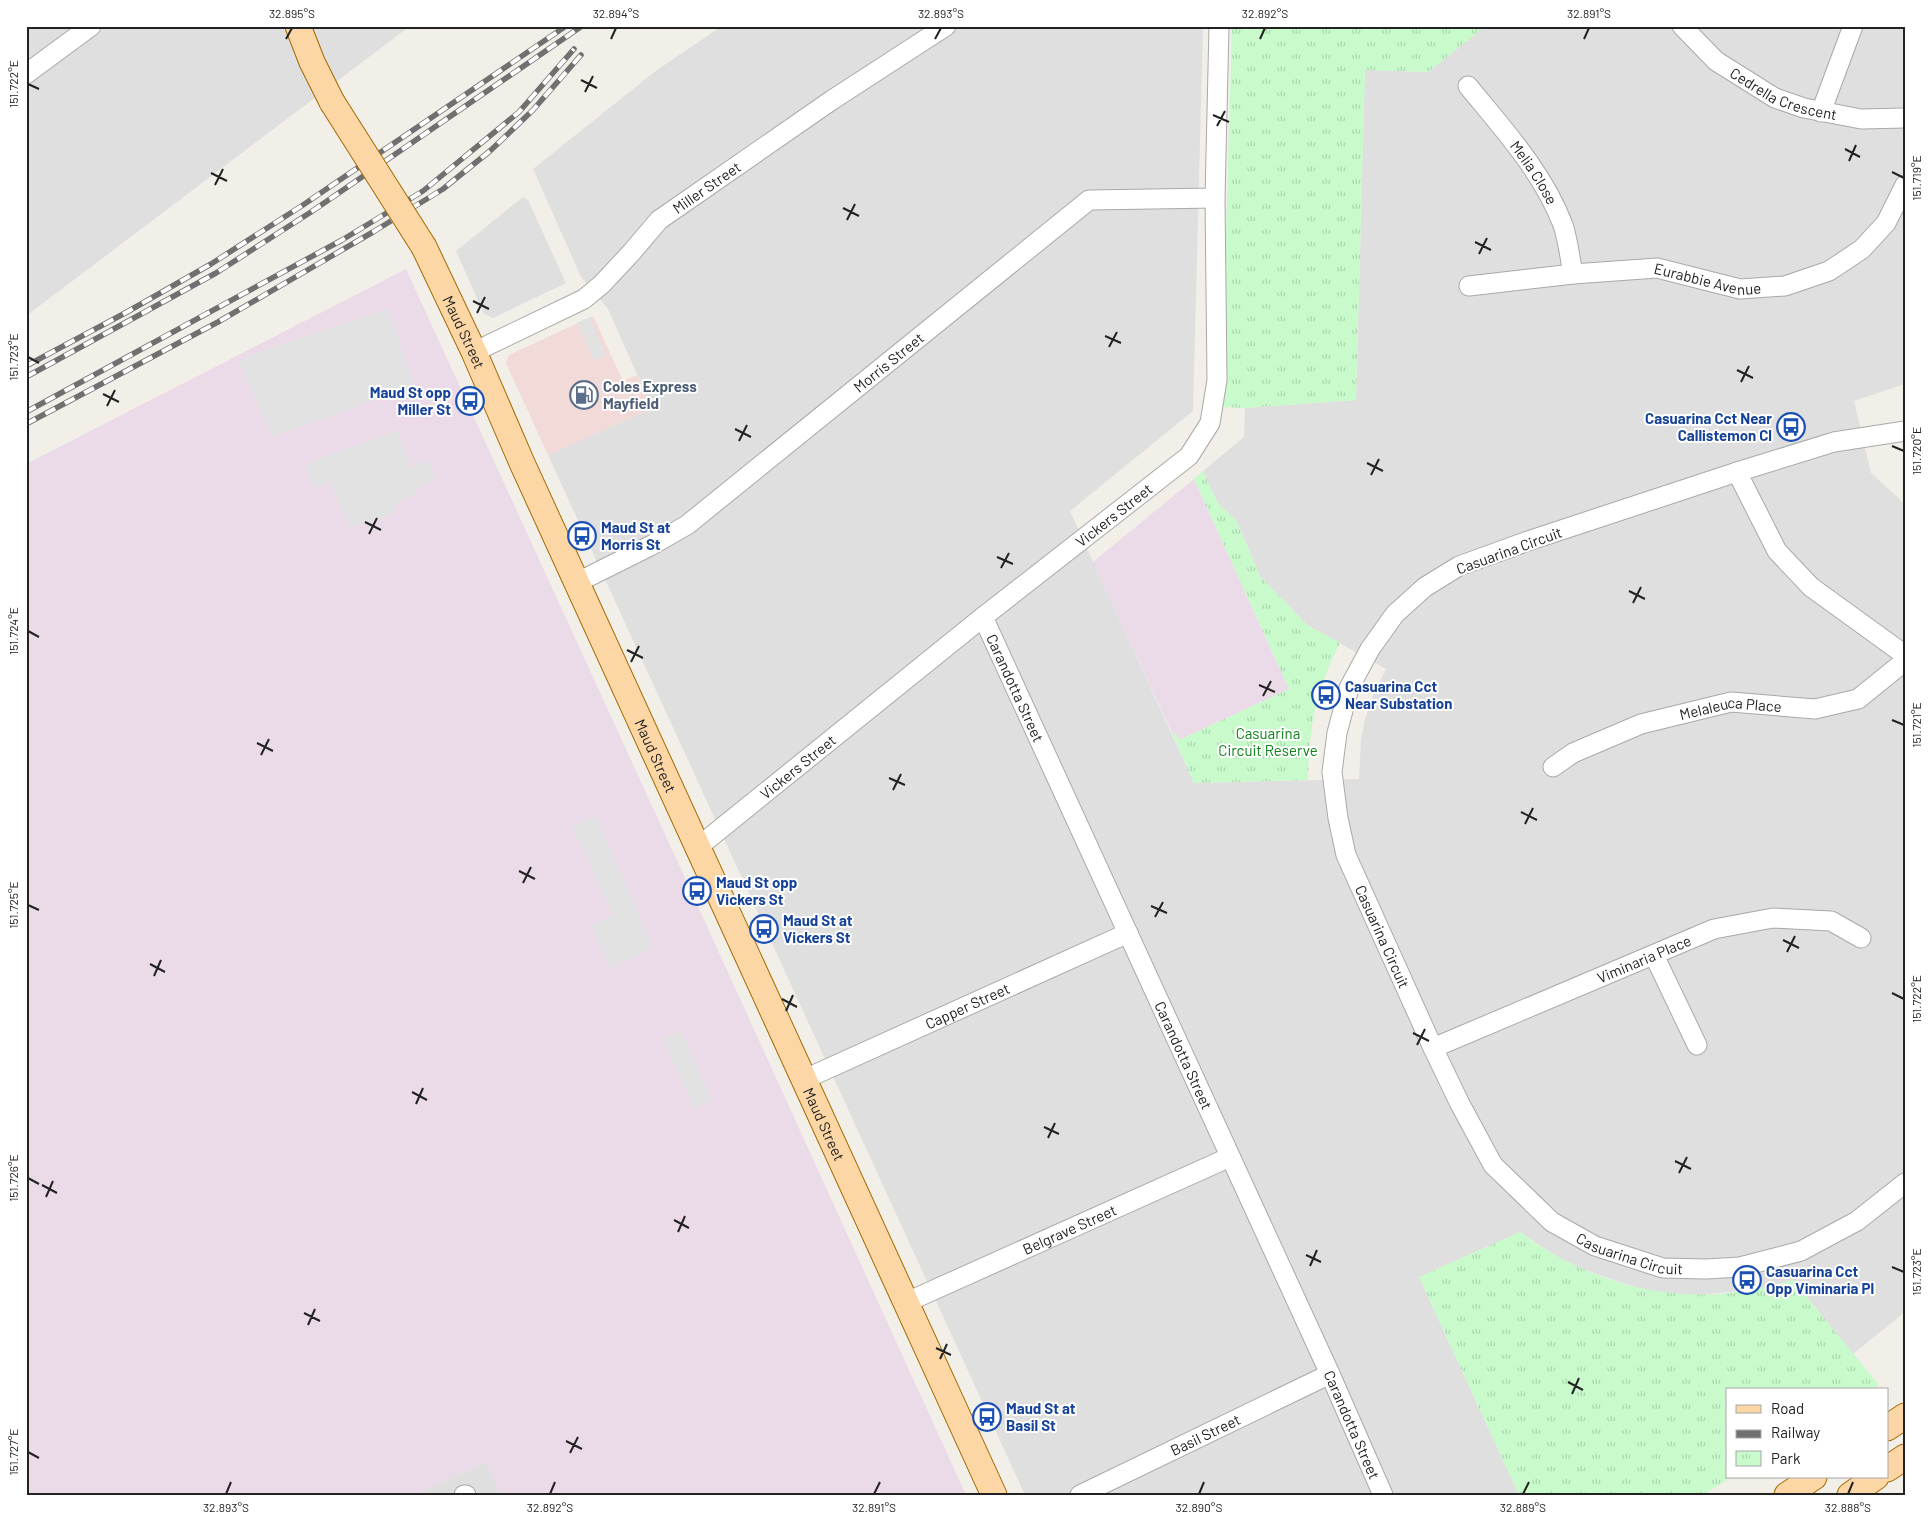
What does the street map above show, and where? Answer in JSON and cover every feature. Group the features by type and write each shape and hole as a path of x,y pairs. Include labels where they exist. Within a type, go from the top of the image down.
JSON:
{"main road":[{"name":"Maud Street","path":"298,26 312,62 332,102 424,247 474,352 522,463 994,1495"},
{"path":"1888,1427 1905,1416"},
{"path":"1888,1468 1905,1457"},
{"path":"1787,1495 1812,1478"},
{"path":"1850,1495 1875,1478"}],"street":[{"path":"26,74 91,26"},
{"name":"Miller Street","path":"474,352 584,299 602,284 625,260 659,220 832,100 946,26"},
{"name":"Vickers Street","path":"698,847 983,617 1189,456 1210,423 1217,380 1214,198 1218,26"},
{"name":"Cedrella Crescent","path":"1682,26 1716,61 1775,98 1804,108 1861,119 1905,118"},
{"path":"1821,112 1853,26"},
{"name":"Melia Close","path":"1468,86 1522,154 1548,191 1564,227 1572,274"},
{"name":"Eurabbie Avenue","path":"1469,286 1572,274 1657,268 1740,289 1785,286 1829,271 1862,249 1886,223 1905,185"},
{"name":"Morris Street","path":"578,582 652,546 688,525 1089,200 1214,198"},
{"name":"Casuarina Circuit","path":"1905,431 1834,442 1528,541 1459,566 1425,587 1395,614 1370,649 1349,688 1337,733 1332,772 1338,818 1346,855 1460,1104 1493,1165 1552,1222 1595,1246 1664,1268 1706,1269 1740,1267 1801,1251 1857,1222 1905,1183"},
{"path":"1737,472 1777,550 1811,587 1905,655"},
{"name":"Carandotta Street","path":"983,617 1330,1374 1383,1495"},
{"name":"Melaleuca Place","path":"1553,767 1573,753 1640,724 1731,702 1815,709 1858,699 1905,661"},
{"name":"Viminaria Place","path":"1433,1048 1714,929 1773,918 1831,921 1862,938"},
{"name":"Capper Street","path":"804,1079 1128,933"},
{"path":"1654,955 1697,1045"},
{"name":"Belgrave Street","path":"907,1302 1230,1157"},
{"name":"Basil Street","path":"1080,1495 1330,1374"}],"shaded area":[{"path":"26,26 410,26 26,316"},
{"path":"722,26 1203,26 1193,411 1070,511 1194,783 1359,779 1361,739 1365,719 1374,693 1386,669 1307,625 1260,576 1236,520 1218,504 1203,471 1244,437 1245,408 1356,400 1365,70 1428,72 1486,26 1905,26 1905,384 1854,401 1871,473 1905,504 1905,1312 1853,1354 1793,1280 1758,1289 1700,1295 1672,1294 1641,1289 1584,1270 1557,1257 1520,1232 1419,1277 1519,1495 1025,1495 548,455 652,408 608,309 581,277 533,169 657,70"},
{"path":"523,197 528,200 566,283 493,318 484,314 456,251"},
{"path":"406,269 966,1495 501,1495 486,1462 413,1495 26,1495 26,464"},
{"path":"388,309 414,386 272,437 239,361 258,352"},
{"name":"Coles Express Mayfield","path":"593,316 623,381 637,375 653,408 548,455 506,363 509,355"},
{"path":"590,317 606,355 594,361 577,323"},
{"path":"399,430 410,467 429,461 436,479 424,484 411,497 393,504 397,512 362,525 350,527 330,483 313,488 305,464"},
{"path":"1194,479 1289,689 1179,740 1176,734 1172,733 1093,562"},
{"path":"596,816 653,947 610,969 591,925 613,915 572,826"},
{"path":"681,1031 712,1100 694,1108 663,1039"},
{"path":"486,1462 501,1495 413,1495"}],"green space":[{"path":"1232,26 1486,26 1428,72 1365,70 1356,400 1245,408 1221,407"},
{"name":"Casuarina Circuit Reserve","path":"1203,471 1218,504 1236,520 1260,576 1307,625 1340,643 1325,677 1315,709 1310,743 1308,780 1194,783 1172,733 1176,734 1179,740 1289,689 1194,479"},
{"path":"1520,1232 1567,1262 1619,1282 1646,1289 1702,1295 1746,1291 1793,1280 1879,1385 1874,1388 1726,1388 1726,1478 1730,1478 1703,1495 1519,1495 1419,1277"}],"railway":[{"path":"26,366 211,264 303,205 566,26"},
{"path":"26,377 216,273 311,212 582,26"},
{"path":"26,412 342,240 423,191 519,112 574,49"},
{"path":"26,424 218,322 443,189 490,151 533,110 581,55"}],"place":[{"name":"Coles Express Mayfield","path":"584,395"},
{"name":"Maud St opp Miller St","path":"470,401"},
{"name":"Casuarina Cct Near Callistemon Cl","path":"1791,427"},
{"name":"Maud St at Morris St","path":"582,536"},
{"name":"Casuarina Cct Near Substation","path":"1326,695"},
{"name":"Maud St opp Vickers St","path":"697,891"},
{"name":"Maud St at Vickers St","path":"764,929"},
{"name":"Casuarina Cct Opp Viminaria Pl","path":"1747,1280"},
{"name":"Maud St at Basil St","path":"987,1417"}]}
